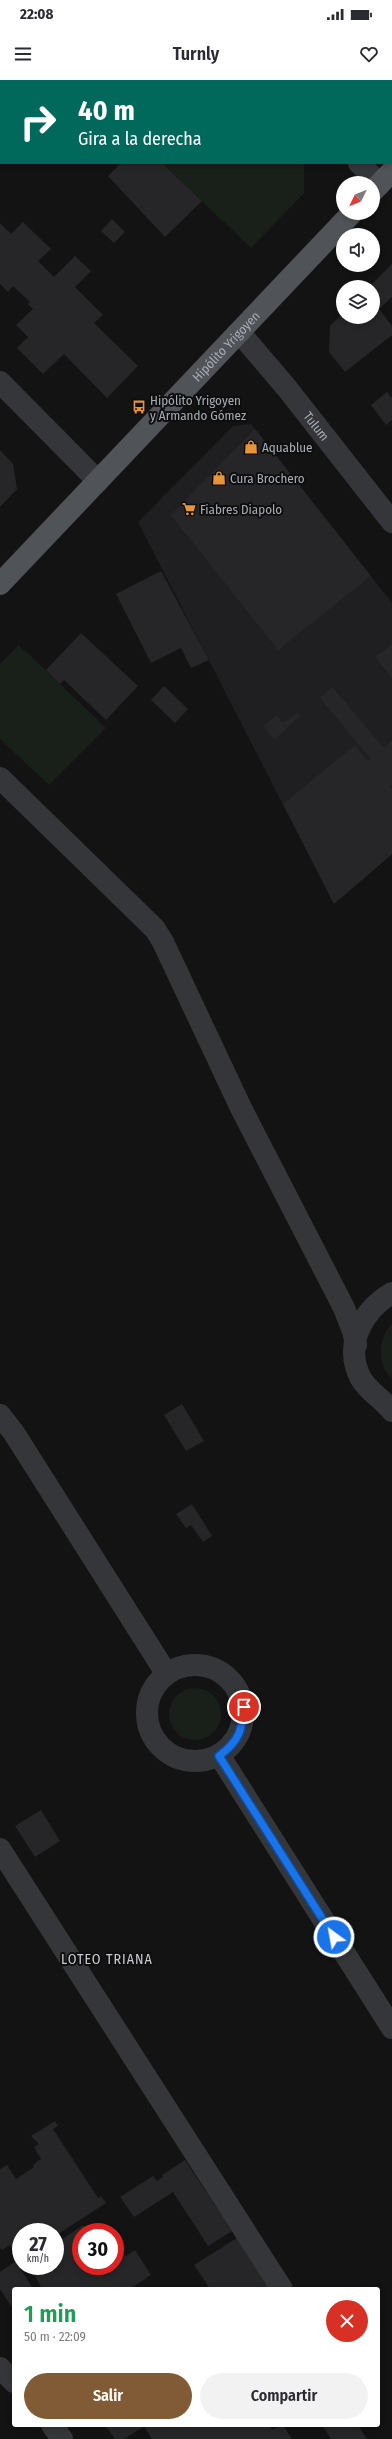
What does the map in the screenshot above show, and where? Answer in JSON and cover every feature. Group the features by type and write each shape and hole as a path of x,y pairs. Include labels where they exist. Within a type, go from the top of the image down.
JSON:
{"main road":[{"name":"Hipólito Yrigoyen","path":"0,584 345,220"}],"street":[{"path":"360,164 382,182"},
{"name":"Tulum","path":"239,332 286,387 392,522"},
{"path":"0,382 98,481"},
{"path":"0,778 155,929 241,1108 350,1321 356,1346"},
{"path":"336,1292 356,1304 366,1305 385,1297"},
{"path":"385,1297 364,1316 356,1335 355,1356 360,1377 372,1394 391,1408"},
{"path":"0,1415 14,1433 166,1674"},
{"path":"184,1665 205,1665 223,1673 237,1688 244,1707 242,1728 232,1746 219,1756 196,1762 176,1758 159,1746 149,1729 146,1708 152,1689 166,1674 184,1665"},
{"path":"219,1756 392,2028"},
{"path":"0,1849 281,2287"},
{"path":"0,2368 12,2380"},
{"path":"53,2427 62,2439"}],"shaded area":[{"path":"163,164 304,164 304,193 251,248"},
{"path":"251,424 392,603 392,854 334,904 138,522 233,426"},
{"path":"19,645 106,728 49,785 0,739 0,664"},
{"path":"392,1323 392,1378 383,1366 381,1351 384,1336"},
{"path":"190,1688 200,1688 209,1692 217,1700 221,1709 221,1719 217,1728 209,1736 200,1740 190,1740 181,1736 173,1728 169,1719 169,1709 173,1700 181,1692"}],"building":[{"path":"120,164 163,164 202,201 165,237 108,176"},
{"path":"112,219 125,232 114,243 101,231"},
{"path":"23,222 51,249 38,261 54,277 75,256 91,271 75,287 103,315 94,323 138,366 107,398 64,354 43,374 17,348 28,337 16,325 33,309 28,304 30,302 13,286 8,292 0,284 0,223 11,234"},
{"path":"392,264 392,297 380,308 380,280 376,280"},
{"path":"380,310 392,326 392,335 345,372 329,352 330,326 336,320 336,324 380,324"},
{"path":"387,392 392,398 392,420 386,425 371,405"},
{"path":"255,429 371,576 278,650 171,515"},
{"path":"0,450 13,464 17,489 0,507"},
{"path":"161,571 209,660 191,668 181,648 151,663 116,594"},
{"path":"81,633 138,686 106,720 64,680 60,684 46,670"},
{"path":"392,644 392,678 375,657"},
{"path":"164,686 188,709 175,723 151,700"},
{"path":"332,687 384,748 392,741 392,785 390,786 392,789 392,854 334,904 283,804 355,745 368,761 371,759 320,698"},
{"path":"297,713 300,716 274,740 264,726 277,715 283,723"},
{"path":"182,1404 204,1441 186,1451 164,1415"},
{"path":"192,1504 212,1536 203,1542 191,1525 186,1528 176,1514"},
{"path":"41,1810 60,1841 35,1857 15,1826"},
{"path":"55,2121 58,2126 53,2129 98,2198 101,2196 106,2203 75,2223 72,2223 72,2225 64,2230 64,2223 12,2223 12,2248 10,2245 2,2250 0,2248 0,2169 7,2165 16,2179 34,2167 33,2165 41,2159 34,2147 39,2144 31,2136"},
{"path":"185,2160 232,2231 208,2246 173,2192 134,2217 120,2197 153,2176 157,2181 163,2177 162,2175"},
{"path":"72,2232 72,2275 124,2275 124,2257 135,2250 151,2275 133,2287 39,2287 41,2286 34,2275 64,2275 64,2238"},
{"path":"237,2238 269,2287 209,2287 194,2265"},
{"path":"12,2264 12,2275 24,2275 32,2287 12,2287 11,2306 0,2289 0,2272"},
{"path":"106,2427 143,2427 124,2439 115,2439"},
{"path":"145,2427 270,2427 272,2430 279,2427 284,2427 292,2439 152,2439"},
{"path":"323,2427 359,2427 367,2439 331,2439"}],"place":[{"name":"Hipólito Yrigoyen y Armando Gómez","path":"139,407"},
{"name":"Aquablue","path":"251,447"},
{"name":"Cura Brochero","path":"219,478"},
{"name":"Fiabres Diapolo","path":"189,509"}],"district":[{"name":"LOTEO TRIANA","path":"107,1959"}],"route":[{"path":"244,1707 242,1728 232,1746 219,1756 334,1937"}]}
